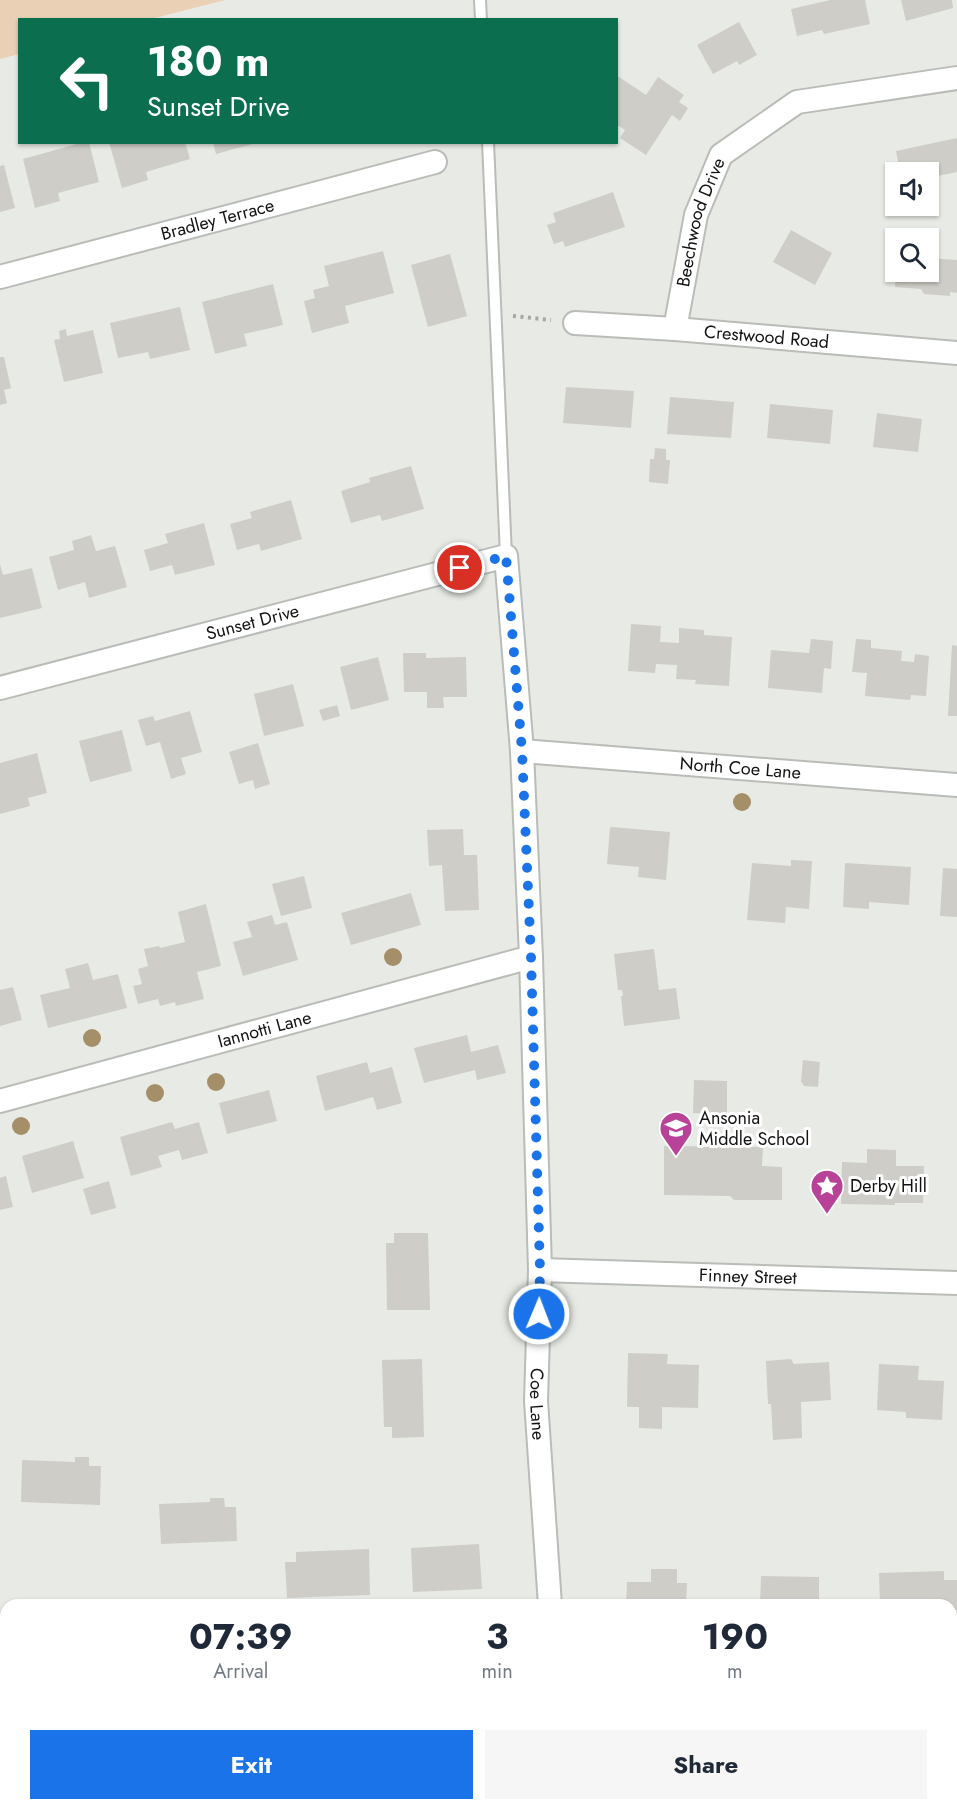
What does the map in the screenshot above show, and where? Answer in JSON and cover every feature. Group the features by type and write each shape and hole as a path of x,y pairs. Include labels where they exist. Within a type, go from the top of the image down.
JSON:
{"street":[{"name":"Beechwood Drive","path":"675,329 696,215 721,155 797,102 957,78"},
{"name":"Bradley Terrace","path":"0,277 435,162"},
{"name":"Crestwood Road","path":"575,323 675,329 957,353"},
{"name":"Sunset Drive","path":"0,688 506,556"},
{"name":"Coe Lane","path":"506,556 522,751 531,957 540,1270 536,1401 550,1599"},
{"name":"North Coe Lane","path":"522,751 957,785"},
{"name":"Iannotti Lane","path":"0,1101 531,957"},
{"name":"Finney Street","path":"540,1270 957,1283"}],"lane":[{"path":"480,0 481,18"},
{"path":"488,144 506,556"}],"path":[{"path":"496,315 575,323"}],"shaded area":[{"path":"0,0 225,0 155,18 18,18 18,54 0,59"}],"building":[{"path":"830,0 865,0 870,24 824,34 822,30 797,36 791,9"},
{"path":"901,0 952,0 953,8 906,21"},
{"path":"739,22 757,55 739,65 737,61 713,74 697,45"},
{"path":"618,76 646,95 658,77 684,95 679,102 688,108 680,121 672,115 646,155 620,138 625,130 618,125"},
{"path":"957,138 957,172 939,176 939,162 898,162 896,151"},
{"path":"77,144 90,144 99,182 58,193 60,201 35,208 23,159"},
{"path":"110,144 186,144 190,159 146,172 148,180 122,188"},
{"path":"214,144 252,144 216,154"},
{"path":"4,165 15,208 0,212 0,166"},
{"path":"613,192 625,227 565,247 563,241 554,244 547,225 556,222 553,213"},
{"path":"791,230 832,253 815,285 773,262"},
{"path":"383,251 394,293 345,306 349,323 312,333 304,301 315,298 313,290 329,286 324,266"},
{"path":"450,254 467,316 428,327 411,265"},
{"path":"939,259 957,260 957,293 950,292 950,296 924,294 921,289 895,287 895,282 939,282"},
{"path":"273,284 283,325 244,334 247,346 215,354 202,302"},
{"path":"180,307 190,350 150,359 148,352 118,358 110,323"},
{"path":"66,329 67,336 93,330 103,373 64,382 54,340 60,339 59,331"},
{"path":"0,357 4,357 11,388 4,390 7,403 0,405"},
{"path":"566,387 634,391 631,428 563,423"},
{"path":"670,397 734,402 731,438 667,434"},
{"path":"770,404 833,410 830,444 767,438"},
{"path":"877,413 922,419 918,452 873,447"},
{"path":"655,448 666,449 666,460 670,460 668,484 649,482 650,459 654,459"},
{"path":"411,466 424,509 382,521 380,515 351,523 341,491 370,482 369,478"},
{"path":"291,500 302,539 261,551 259,544 237,550 230,524 252,518 250,512"},
{"path":"204,523 215,565 175,575 172,565 150,571 144,550 168,543 165,534"},
{"path":"91,535 96,551 115,546 127,587 89,598 85,582 58,590 49,557 74,550 72,541"},
{"path":"0,564 3,575 32,568 42,608 0,618"},
{"path":"631,624 661,626 660,642 679,643 679,628 704,630 704,635 732,637 729,686 695,684 696,680 676,679 677,665 656,664 655,673 628,671"},
{"path":"811,639 833,641 831,669 824,668 822,693 768,688 771,650 809,653"},
{"path":"856,639 871,640 871,648 902,651 901,661 914,662 915,654 929,656 926,696 911,695 910,700 865,696 867,673 852,672"},
{"path":"952,645 957,646 957,716 948,716"},
{"path":"403,653 426,653 426,658 466,657 467,697 443,697 444,708 427,708 427,692 404,692"},
{"path":"378,657 389,700 351,710 340,667"},
{"path":"293,684 304,726 264,736 254,694"},
{"path":"337,705 340,716 323,721 319,710"},
{"path":"190,711 202,752 181,758 186,774 171,779 160,742 146,746 138,720 153,716 155,721"},
{"path":"122,730 132,771 90,782 79,741"},
{"path":"258,743 270,784 255,789 253,780 239,784 229,752"},
{"path":"37,753 47,793 28,798 30,806 0,814 0,763"},
{"path":"610,828 670,832 666,880 638,877 639,867 607,864"},
{"path":"463,829 464,855 477,855 479,910 445,911 442,865 429,866 427,830"},
{"path":"791,860 812,861 809,909 786,907 785,923 747,920 752,863 791,866"},
{"path":"845,863 911,867 909,905 869,902 869,909 843,907"},
{"path":"943,868 957,869 957,917 940,916"},
{"path":"304,876 312,908 281,916 272,884"},
{"path":"411,893 421,925 351,945 341,913"},
{"path":"206,904 221,966 197,972 204,999 176,1006 175,1002 160,1006 158,999 138,1004 133,986 142,984 138,969 148,966 144,949 185,942 178,912"},
{"path":"272,915 275,925 287,922 298,960 243,976 233,942 252,937 247,922"},
{"path":"654,949 659,990 676,988 680,1019 624,1026 621,996 623,996 622,990 618,990 614,954"},
{"path":"88,963 93,980 118,974 127,1008 48,1028 40,995 70,988 65,969"},
{"path":"13,987 22,1020 0,1026 0,990"},
{"path":"467,1035 471,1052 498,1045 506,1073 477,1080 475,1070 424,1083 414,1048"},
{"path":"803,1060 820,1062 818,1087 804,1086 801,1081"},
{"path":"367,1062 370,1073 392,1067 402,1103 377,1110 373,1097 325,1111 316,1076"},
{"path":"694,1080 727,1081 727,1114 693,1113"},
{"path":"269,1090 277,1121 227,1134 219,1103"},
{"path":"172,1122 175,1129 199,1122 208,1153 182,1160 179,1150 158,1156 162,1167 131,1176 120,1137"},
{"path":"73,1141 84,1178 32,1193 22,1156"},
{"path":"664,1146 763,1147 762,1166 782,1167 782,1200 734,1200 730,1196 664,1195"},
{"path":"867,1149 896,1150 896,1166 924,1166 923,1203 841,1204 842,1162 867,1163"},
{"path":"6,1176 13,1207 0,1210 0,1178"},
{"path":"109,1181 116,1208 91,1215 83,1189"},
{"path":"394,1233 428,1233 430,1310 387,1310 386,1243 394,1243"},
{"path":"628,1353 668,1354 667,1364 699,1365 698,1408 662,1407 662,1429 639,1428 639,1407 627,1407"},
{"path":"422,1359 424,1437 392,1438 392,1427 384,1427 382,1360"},
{"path":"791,1359 794,1364 829,1362 831,1400 801,1402 802,1438 773,1440 771,1404 768,1404 766,1361"},
{"path":"879,1364 919,1366 918,1380 944,1381 942,1420 906,1418 906,1412 877,1410"},
{"path":"75,1457 89,1457 89,1466 101,1466 100,1505 21,1502 22,1460 75,1462"},
{"path":"210,1498 224,1498 225,1507 236,1507 237,1541 161,1544 159,1504 210,1502"},
{"path":"479,1544 482,1589 413,1592 411,1548"},
{"path":"369,1549 370,1595 287,1598 285,1562 296,1562 296,1552"},
{"path":"651,1569 677,1569 677,1583 687,1583 686,1599 626,1599 627,1582 651,1582"},
{"path":"944,1571 944,1580 957,1580 957,1599 880,1599 879,1573"},
{"path":"761,1576 819,1577 819,1599 760,1599"}],"place":[{"name":"Ansonia Middle School","path":"676,1157"},
{"name":"Derby Hill","path":"827,1215"}],"route":[{"path":"460,568 506,556 522,751 531,957 540,1270 539,1314"}]}
